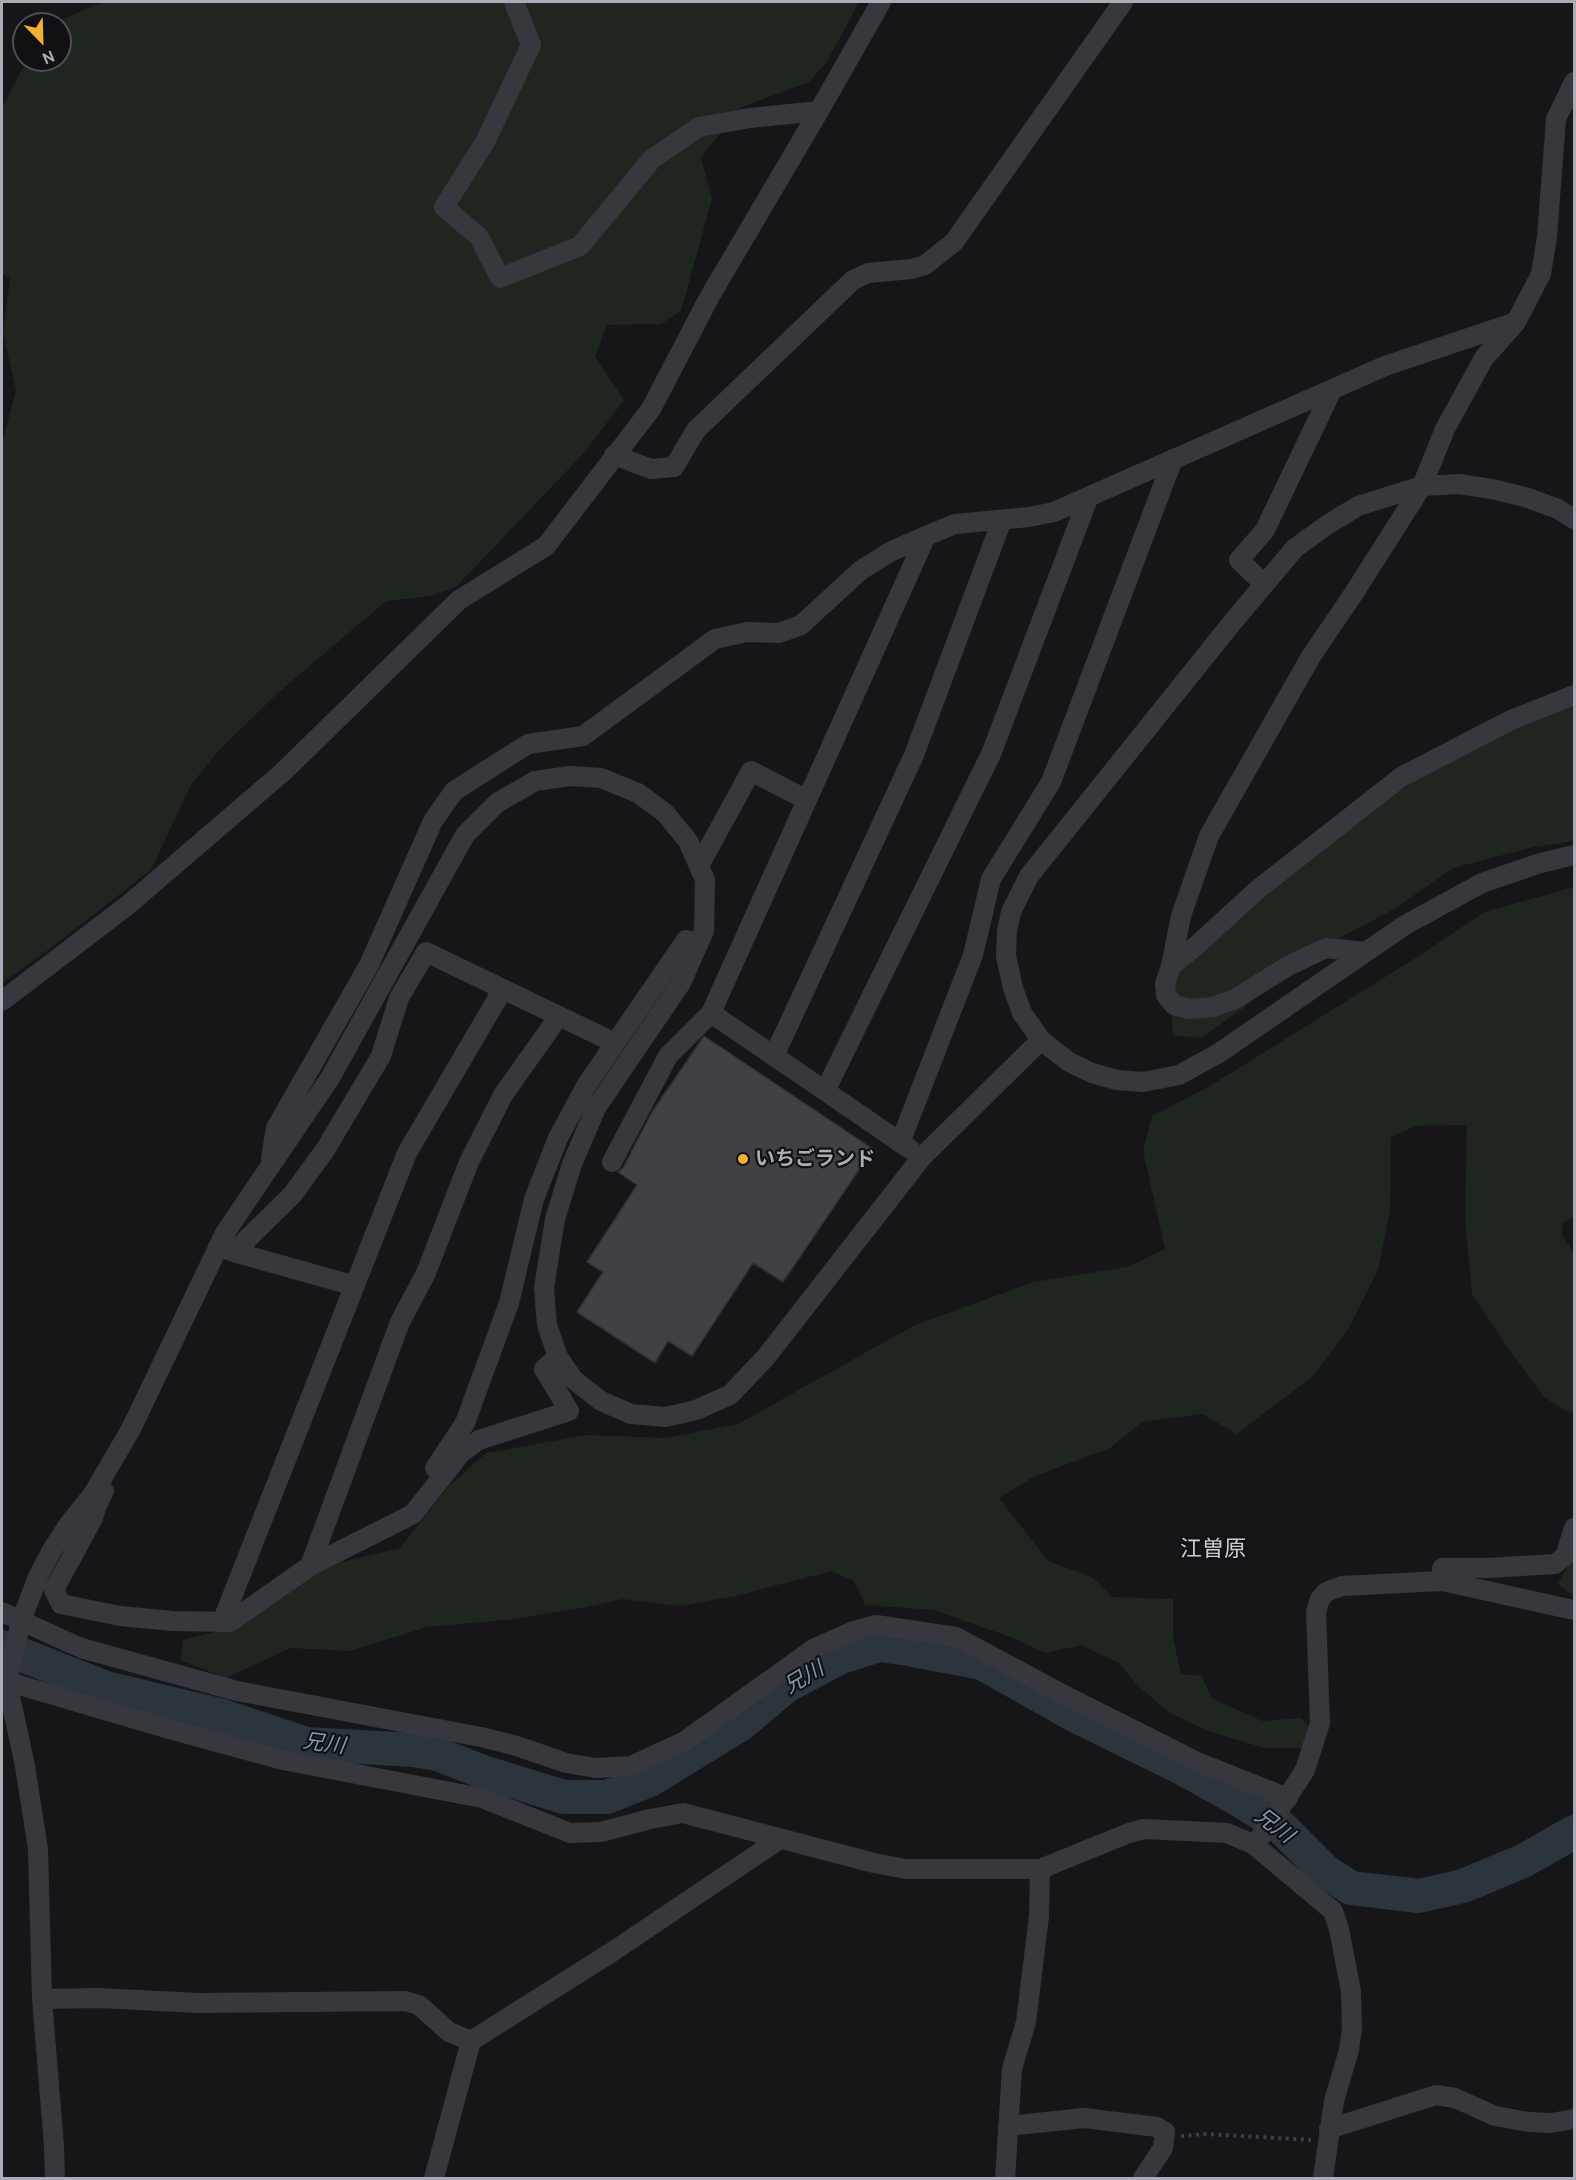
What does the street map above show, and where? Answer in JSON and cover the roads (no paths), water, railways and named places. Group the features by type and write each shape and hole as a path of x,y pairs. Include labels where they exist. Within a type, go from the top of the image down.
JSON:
{"street":[{"path":"514,2 531,45 485,142 444,207 479,237 500,278 580,246 652,159 699,127 750,118 819,111"},
{"path":"2,1002 128,905 283,772 459,600 546,546 651,409 710,296 881,2"},
{"path":"614,455 651,470 674,467 696,430 853,280 868,273 912,269 925,265 954,242 1123,2"},
{"path":"1366,952 1326,948 1288,966 1235,999 1213,1007 1189,1009 1174,1005 1166,995 1165,984 1181,916 1209,836 1310,658 1422,486 1445,429 1484,358 1516,322 1541,274 1547,237 1557,119 1575,82"},
{"path":"270,1165 276,1128 369,965 433,821 454,791 528,744 583,736 715,639 747,632 779,633 801,625 861,570 890,552 926,536 955,524 1054,512 1385,366 1516,322"},
{"path":"1264,584 1239,560 1265,530 1332,390"},
{"path":"900,1143 973,955 991,879 1051,782 1173,459"},
{"path":"1575,519 1558,509 1525,497 1492,489 1459,484 1422,486 1359,506 1327,525 1296,548 1264,584 1029,876 1011,912 1006,957 1022,1013 1041,1040 1069,1062 1092,1073 1117,1080 1143,1082 1179,1075 1219,1053 1405,926 1482,883 1537,864 1575,855"},
{"path":"825,1091 991,754 1089,496"},
{"path":"774,1056 914,754 1002,520"},
{"path":"612,1162 668,1056 711,1013 926,536"},
{"path":"1171,966 1257,890 1401,777 1511,720 1575,695"},
{"path":"699,866 752,771 807,800"},
{"path":"55,2178 42,1999 38,1849 25,1766 6,1678 21,1621 38,1577 52,1550 93,1494 131,1429 270,1165 330,1077 465,835 497,803 535,781 570,776 601,778 638,793 665,813 688,841 705,880 704,931 681,983 596,1108 572,1164 555,1220 544,1288 547,1325 558,1357 573,1378 601,1401 631,1414 666,1417 696,1410 730,1395 766,1357 922,1157 1041,1040"},
{"path":"400,1520 465,1423 509,1303 534,1199 554,1148 586,1086 686,940 699,943"},
{"path":"226,1249 293,1194 325,1150 381,1056 399,998 426,952 615,1043"},
{"path":"386,978 405,987"},
{"path":"222,1622 407,1154 503,989"},
{"path":"711,1013 922,1157"},
{"path":"310,1566 400,1322 426,1273 469,1162 503,1095 559,1016"},
{"path":"226,1249 355,1286"},
{"path":"131,1429 136,1433 54,1590 61,1604 120,1616 173,1621 230,1622 310,1566 413,1514 461,1453 479,1440 569,1411 544,1369 558,1357"},
{"path":"1442,1581 1442,1568 1555,1564 1564,1556 1575,1528"},
{"path":"1258,1838 1288,1798 1305,1770 1320,1723 1316,1612 1320,1599 1326,1592 1342,1586 1442,1581 1575,1611"},
{"path":"2,1612 81,1648 237,1691 481,1737 517,1746 566,1763 596,1768 631,1766 685,1741 815,1648 854,1631 876,1626 887,1627 956,1637 1197,1762 1288,1798"},
{"path":"6,1678 284,1760 482,1798 570,1833 601,1832 683,1813 906,1869 1040,1869 1144,1829 1227,1833 1258,1838 1333,1911 1340,1929 1351,1991 1352,2028 1349,2050 1334,2101 1323,2178"},
{"path":"434,2178 471,2041 612,1952 780,1839"},
{"path":"1005,2178 1012,2069 1026,2022 1039,1916 1040,1869"},
{"path":"42,1999 99,1998 199,2003 405,2001 419,2005 449,2032 471,2041"},
{"path":"1328,2135 1436,2095 1455,2098 1495,2116 1528,2122 1575,2119"},
{"path":"1008,2127 1083,2118 1157,2127 1165,2132 1162,2148 1143,2178"}],"waterway":[{"name":"兄川","path":"2,1647 106,1688 219,1715 306,1744 414,1750 437,1754 486,1773 564,1797 607,1797 650,1780 741,1724 786,1686 841,1657 879,1645 982,1663 1074,1715 1180,1767 1241,1801 1278,1824 1325,1871 1351,1888 1419,1896 1463,1886 1523,1861 1574,1832"}],"place":[{"name":"いちごランド","path":"743,1159"}],"district":[{"name":"江曽原","path":"1213,1550"}]}
